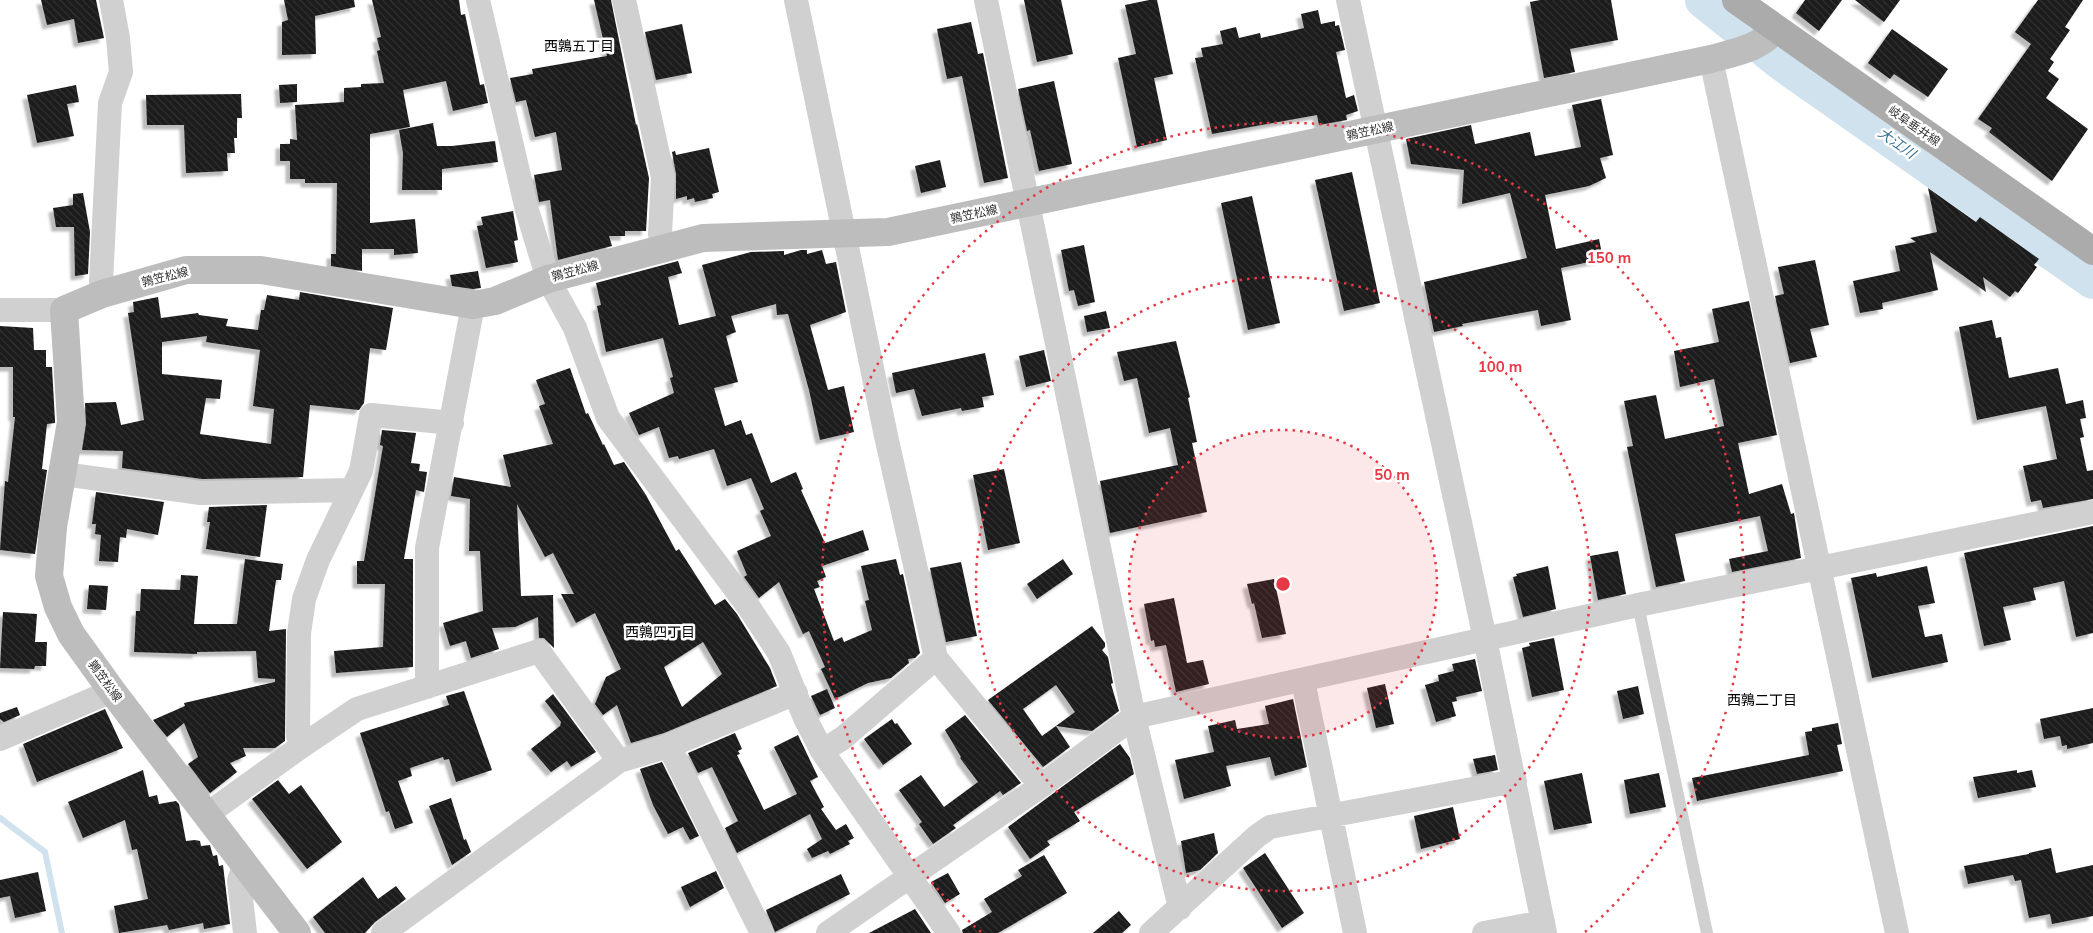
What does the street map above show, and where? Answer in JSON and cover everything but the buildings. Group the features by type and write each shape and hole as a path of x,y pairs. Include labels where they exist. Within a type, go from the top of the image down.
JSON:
{"main road":[{"name":"岐阜垂井線","path":"1736,0 1766,38 2093,251"},
{"name":"鶉笠松線","path":"297,933 112,691 71,634 58,607 49,576 53,527 71,422 64,310 102,294 186,270 234,269 261,270 472,305 495,300 548,279 704,238 888,232 1711,59 1766,38"}],"street":[{"path":"102,294 100,282 110,103 121,72 118,38 111,0"},
{"path":"478,0 527,210 548,279 575,328 608,418 748,606 779,653 822,751 949,933"},
{"path":"624,0 663,178 660,234 662,248"},
{"path":"796,0 886,436 936,658 1041,786"},
{"path":"986,0 1134,717 1180,908"},
{"path":"1348,0 1374,130 1515,781 1544,928 1484,933"},
{"path":"1711,59 1897,933"},
{"path":"427,687 427,548 452,424 472,305"},
{"path":"0,310 64,310"},
{"path":"302,746 298,736 299,633 304,598 318,560 361,471 371,415 452,424"},
{"path":"63,474 202,493 352,490"},
{"path":"828,933 1041,786 1134,717 1303,681 1638,605 2093,512"},
{"path":"206,815 357,709 539,651 620,761"},
{"path":"822,751 843,738 936,658"},
{"path":"1303,681 1355,933"},
{"path":"0,739 112,691"},
{"path":"382,933 620,761 669,746 796,693"},
{"path":"669,746 762,933"},
{"path":"1151,933 1257,836 1270,827 1515,781"},
{"path":"244,865 239,881 245,933"}],"lane":[{"path":"1638,605 1707,933"}],"waterway":[{"name":"大江川","path":"1704,0 1782,62 2093,280"},
{"path":"0,818 45,852 62,933"}],"district":[{"name":"西鶉五丁目","path":"579,46"},
{"name":"西鶉四丁目","path":"660,632"},
{"name":"西鶉二丁目","path":"1762,700"}]}
